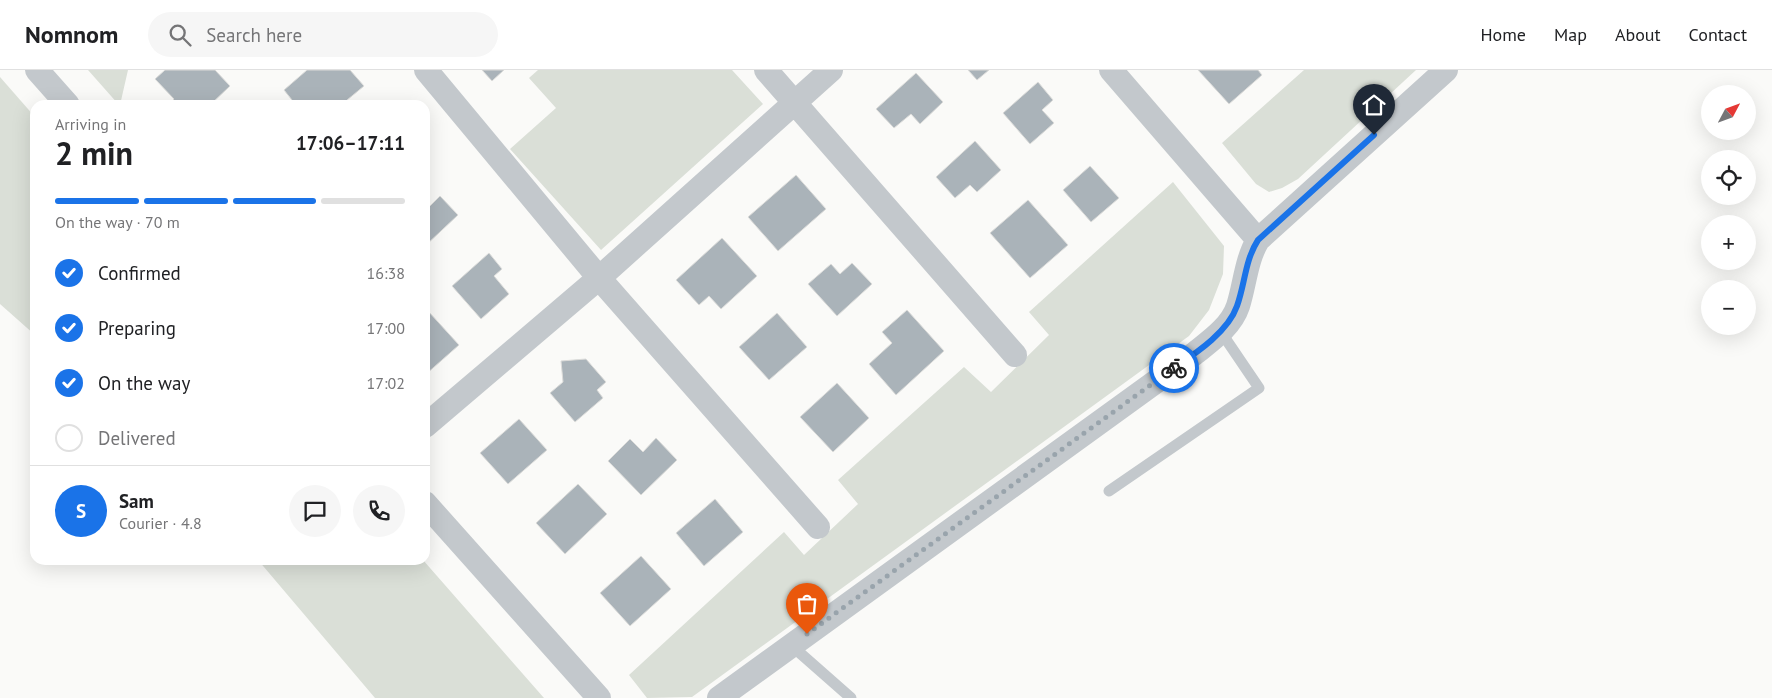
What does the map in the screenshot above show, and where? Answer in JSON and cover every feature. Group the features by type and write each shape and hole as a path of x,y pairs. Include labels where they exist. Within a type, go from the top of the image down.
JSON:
{"street":[{"path":"37,70 64,100"},
{"path":"426,70 599,278 818,527"},
{"path":"766,70 1015,356"},
{"path":"430,422 599,278 832,70"},
{"path":"1112,70 1258,240"},
{"path":"719,698 1194,354 1221,332 1237,308 1251,250 1258,240 1446,70"},
{"path":"430,510 599,698"}],"lane":[{"path":"1109,491 1259,388 1221,332"},
{"path":"792,646 851,698"}],"shaded area":[{"path":"88,70 128,70 121,100 115,100"},
{"path":"538,70 732,70 763,104 601,250 510,149 556,108 529,78"},
{"path":"1304,70 1416,70 1298,179 1282,188 1269,192 1256,184 1222,143"},
{"path":"0,77 30,111 30,331 0,304"},
{"path":"1173,182 1224,246 1223,274 1209,310 1189,336 692,697 647,698 629,675 784,532 804,555 858,504 838,480 964,367 991,392 1049,335 1029,312"},
{"path":"262,565 427,565 544,698 375,698"}],"building":[{"path":"165,70 215,70 230,86 215,100 173,100 155,79"},
{"path":"307,70 350,70 364,86 347,100 292,100 284,90"},
{"path":"482,70 504,70 492,81"},
{"path":"968,70 989,70 977,80"},
{"path":"1198,70 1258,70 1262,75 1229,104"},
{"path":"916,73 943,102 920,124 911,114 894,128 876,109"},
{"path":"1038,82 1053,100 1042,110 1054,123 1030,144 1003,113"},
{"path":"975,141 1001,170 977,192 970,185 955,198 936,177"},
{"path":"1090,166 1119,198 1091,222 1063,190"},
{"path":"796,175 826,209 778,251 748,217"},
{"path":"440,196 458,215 430,241 430,206"},
{"path":"1028,200 1068,245 1030,278 990,233"},
{"path":"722,238 757,276 721,309 709,296 699,305 676,280"},
{"path":"489,253 502,269 494,276 509,294 481,319 452,286"},
{"path":"852,263 872,284 837,316 808,284 831,264 840,274"},
{"path":"907,310 944,351 896,395 869,364 892,343 882,332"},
{"path":"430,313 459,345 430,371"},
{"path":"777,313 807,347 769,380 739,347"},
{"path":"586,359 606,382 597,390 603,398 575,422 550,393 563,382 561,361"},
{"path":"837,383 869,418 833,452 800,417"},
{"path":"519,419 547,450 508,484 480,453"},
{"path":"656,438 677,460 641,495 608,461 630,439 643,452"},
{"path":"578,484 607,514 565,554 536,523"},
{"path":"715,499 743,532 704,566 676,533"},
{"path":"641,556 671,589 630,626 600,593"}],"way so far":[{"path":"807,634 1174,368"}],"route":[{"path":"1174,368 1221,332 1237,308 1251,250 1258,240 1374,135"}]}
